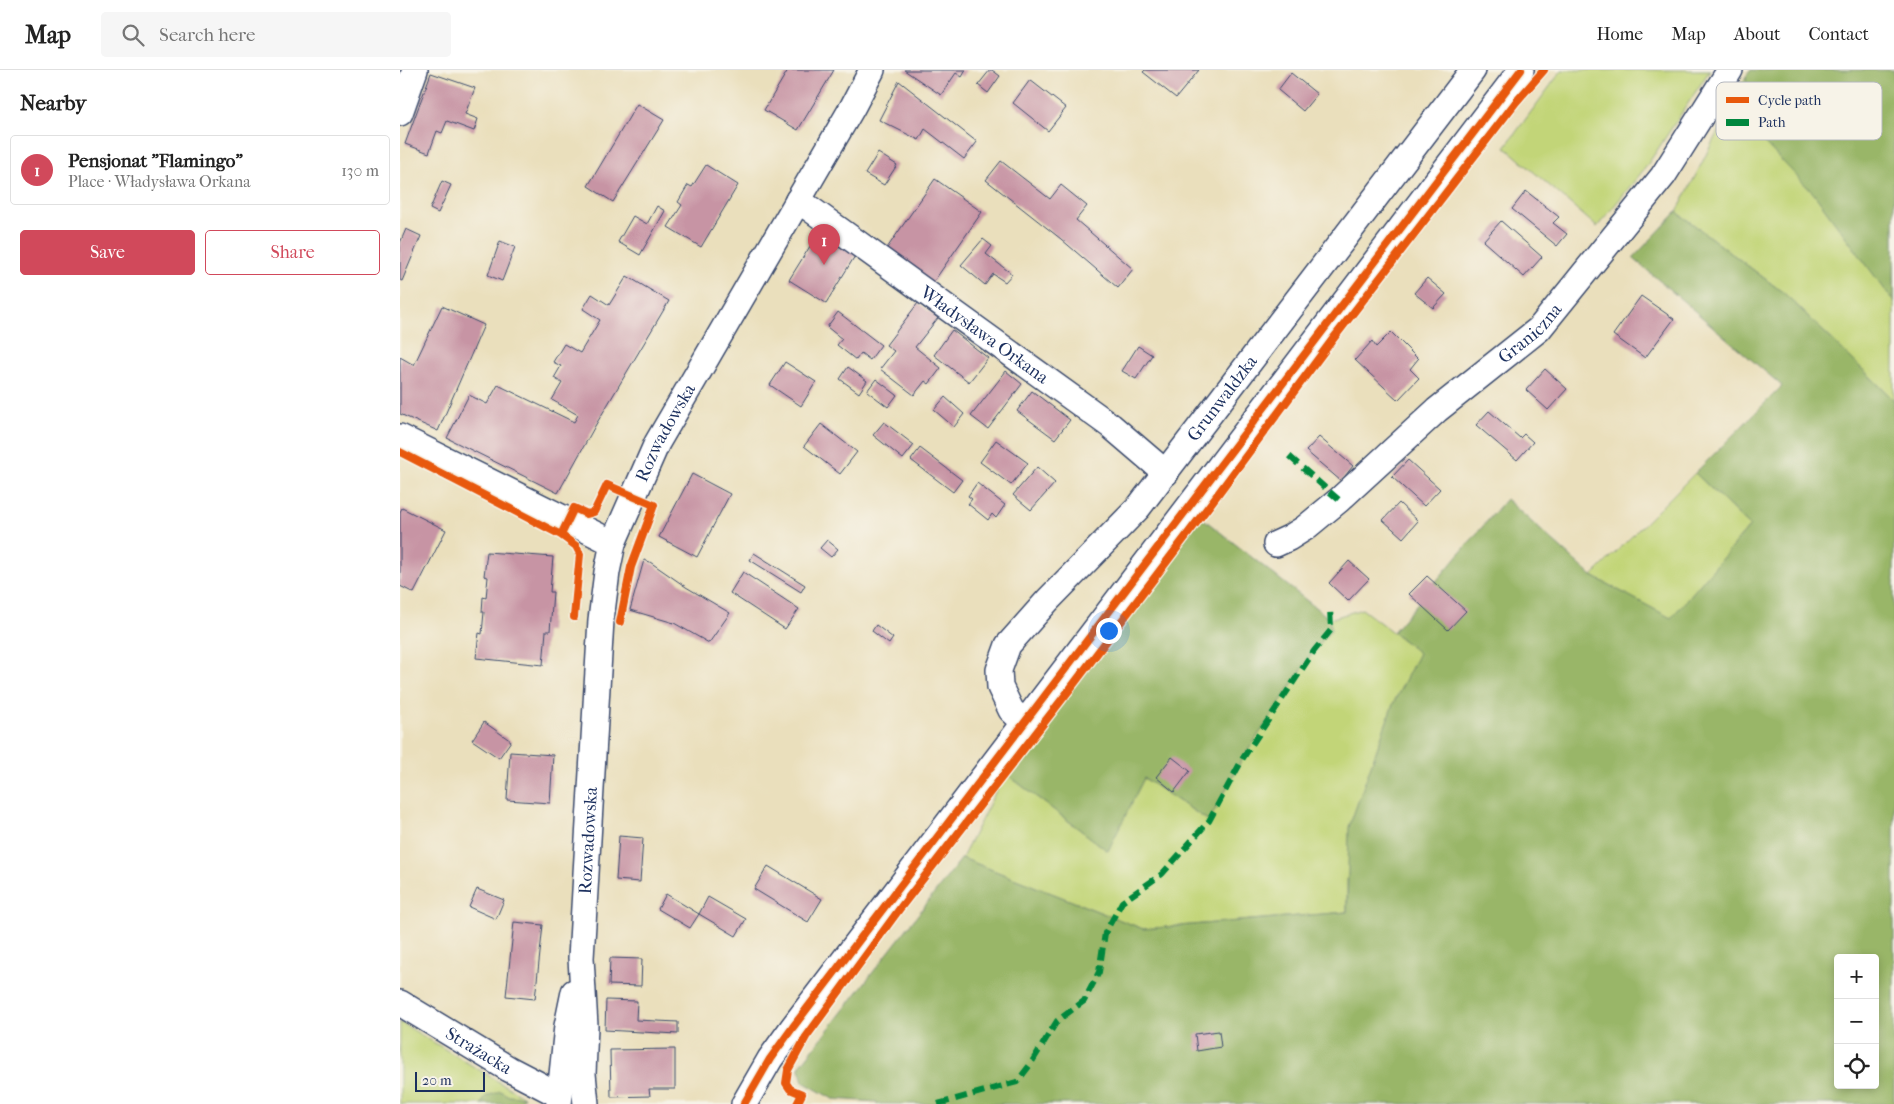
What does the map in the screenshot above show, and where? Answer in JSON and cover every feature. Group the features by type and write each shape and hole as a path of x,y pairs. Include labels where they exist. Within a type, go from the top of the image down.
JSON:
{"street":[{"path":"400,112 415,70"},
{"name":"Rozwadowska","path":"586,1104 583,1074 585,1026 581,958 600,620 607,572 614,543 657,443 872,70"},
{"name":"Grunwaldzka","path":"1024,722 1011,710 1000,687 999,670 1008,645 1048,600 1138,508 1166,474 1473,70"},
{"path":"744,1104 770,1059 793,1027 1520,70"},
{"name":"Graniczna","path":"1722,82 1730,70"},
{"name":"Graniczna","path":"1276,544 1305,528 1339,500 1437,410 1539,329 1663,176 1716,92"},
{"name":"Władysława Orkana","path":"798,200 1111,426 1166,474"},
{"path":"400,437 614,543"},
{"name":"Rozwadowska","path":"559,1100 567,1026 581,958"},
{"name":"Strażacka","path":"400,1003 559,1100"}],"green space":[{"path":"1562,70 1710,70 1646,167 1597,227 1505,147"},
{"path":"1751,70 1894,70 1894,302 1814,194 1762,140 1882,140 1882,82 1746,82 1746,76"},
{"path":"1746,76 1751,82 1743,82"},
{"path":"1716,135 1716,140 1796,140 1894,264 1894,400 1785,294 1677,212"},
{"path":"1677,212 1785,294 1894,400 1894,1104 877,1104 877,1102 833,1099 803,1082 799,1067 962,858 1143,929 1347,912 1349,827 1393,704 1419,653 1393,632 1506,499 1592,576 1671,618 1750,526 1695,473 1782,386 1633,258"},
{"path":"1695,473 1750,526 1671,619 1592,576"},
{"path":"1201,517 1330,619 1331,630 1314,651 1243,758 1209,821 1144,778 1108,851 1005,773"},
{"path":"1362,609 1420,653 1393,704 1347,880 1347,912 1143,929 962,858 1005,773 1107,850 1144,778 1209,821 1243,758 1314,651 1330,619"},
{"path":"400,1022 524,1097 509,1097 482,1104 400,1104"},
{"path":"500,1091 509,1096 524,1097 520,1104 482,1104 485,1097"}],"building":[{"path":"788,70 834,70 798,130 764,110"},
{"path":"904,70 966,70 962,77 956,73 941,95"},
{"path":"990,70 1000,76 988,93 978,85"},
{"path":"1145,70 1199,70 1176,98 1143,72"},
{"path":"431,73 475,88 465,114 478,119 474,131 447,121 442,133 437,131 429,153 405,144"},
{"path":"1291,73 1317,94 1303,111 1278,90"},
{"path":"1030,80 1066,108 1048,131 1013,103"},
{"path":"899,81 977,142 964,159 925,129 919,140 879,120"},
{"path":"637,104 664,120 613,202 588,186"},
{"path":"878,153 897,165 884,185 865,174"},
{"path":"1001,161 1050,199 1061,185 1087,206 1076,220 1133,269 1118,288 1061,239 986,180"},
{"path":"706,165 738,185 701,247 668,227 682,205 678,202 688,185 692,187"},
{"path":"935,179 982,212 932,284 885,251"},
{"path":"442,181 451,185 438,213 430,209"},
{"path":"1526,191 1559,217 1553,223 1567,234 1557,246 1512,209"},
{"path":"657,206 665,211 640,255 618,242 633,216 647,224"},
{"path":"1501,221 1542,257 1524,277 1483,241"},
{"path":"822,227 858,251 826,303 789,280"},
{"path":"406,229 421,236 402,281 400,280 400,243"},
{"path":"983,239 992,246 986,254 1012,274 1005,282 993,274 985,285 961,265"},
{"path":"500,241 515,247 502,281 488,275"},
{"path":"627,276 669,301 595,426 558,493 447,438 469,395 487,404 498,385 574,422 578,415 552,400 562,383 554,378 561,366 553,362 564,344 580,353 600,320 583,309 592,294 609,305"},
{"path":"1427,278 1446,294 1433,308 1414,293"},
{"path":"1641,296 1674,319 1645,358 1613,335"},
{"path":"918,303 938,318 915,347 941,368 929,384 925,381 914,395 880,369 894,351 886,345"},
{"path":"442,306 484,325 438,431 400,414 400,357 414,365"},
{"path":"838,312 881,345 870,360 861,353 856,360 837,345 842,339 827,327"},
{"path":"952,330 988,358 969,382 934,355"},
{"path":"1391,332 1418,359 1410,369 1419,378 1398,400 1355,360 1372,341 1376,347"},
{"path":"1138,346 1152,355 1136,379 1122,371"},
{"path":"785,362 816,382 801,406 770,385"},
{"path":"848,367 867,381 859,393 840,379"},
{"path":"1545,369 1567,389 1548,410 1526,390"},
{"path":"1006,371 1022,384 988,429 971,416"},
{"path":"876,379 897,395 888,407 867,391"},
{"path":"1032,391 1070,420 1055,439 1017,411"},
{"path":"945,397 964,414 954,427 934,410"},
{"path":"1489,411 1520,438 1524,434 1533,442 1517,460 1476,425"},
{"path":"884,422 914,445 903,459 873,435"},
{"path":"821,424 857,452 840,474 804,446"},
{"path":"1319,437 1353,466 1341,481 1306,451"},
{"path":"996,440 1028,463 1011,485 980,462"},
{"path":"920,448 962,480 953,492 911,460"},
{"path":"1408,460 1440,489 1424,506 1392,477"},
{"path":"1037,467 1055,483 1031,510 1013,495"},
{"path":"692,474 730,494 697,557 659,537"},
{"path":"977,483 1005,505 996,518 992,514 988,520 968,504 972,499 968,496"},
{"path":"1399,503 1418,521 1403,538 1383,520"},
{"path":"402,508 446,530 414,593 400,586 400,512"},
{"path":"827,540 838,549 831,557 820,548"},
{"path":"487,552 553,557 550,592 553,592 550,631 546,631 543,665 476,658 479,633 482,634 483,597 486,598 488,577 484,576"},
{"path":"754,553 805,585 801,592 750,560"},
{"path":"644,560 730,613 709,643 674,623 630,610"},
{"path":"1349,561 1369,579 1348,601 1329,583"},
{"path":"743,572 799,609 785,629 730,593"},
{"path":"1427,576 1466,611 1448,630 1409,594"},
{"path":"876,625 893,638 889,644 872,631"},
{"path":"484,722 511,741 499,758 472,740"},
{"path":"510,752 553,755 550,803 507,800"},
{"path":"1172,757 1190,771 1174,792 1156,777"},
{"path":"619,836 643,838 640,882 616,880"},
{"path":"768,866 822,899 808,922 754,889"},
{"path":"477,889 504,900 496,919 469,907"},
{"path":"666,894 699,914 690,928 658,909"},
{"path":"708,897 746,919 736,936 699,914"},
{"path":"514,922 543,925 535,999 506,996"},
{"path":"610,958 642,959 641,986 609,985"},
{"path":"606,1000 637,1001 636,1020 678,1022 678,1034 605,1030"},
{"path":"1219,1031 1221,1047 1197,1051 1195,1034"},
{"path":"675,1049 675,1089 649,1089 650,1096 611,1097 610,1050"}],"marked path":[{"path":"1289,456 1339,500"},
{"path":"938,1104 1017,1082 1030,1065 1057,1021 1084,1001 1099,972 1105,933 1122,902 1162,874 1209,821 1243,758 1314,651 1331,630 1330,607"}],"cycle path":[{"path":"744,1104 770,1059 793,1027 1521,70"},
{"path":"797,1104 802,1094 790,1089 786,1083 788,1070 806,1037 901,907 1067,693 1333,339 1516,102 1544,70"},
{"path":"400,452 561,535 576,546 580,554 574,617"},
{"path":"561,535 574,508 587,514 594,512 607,485 654,505 631,567 620,622"}],"place":[{"name":"Pensjonat \"Flamingo\"","path":"824,265"}]}
